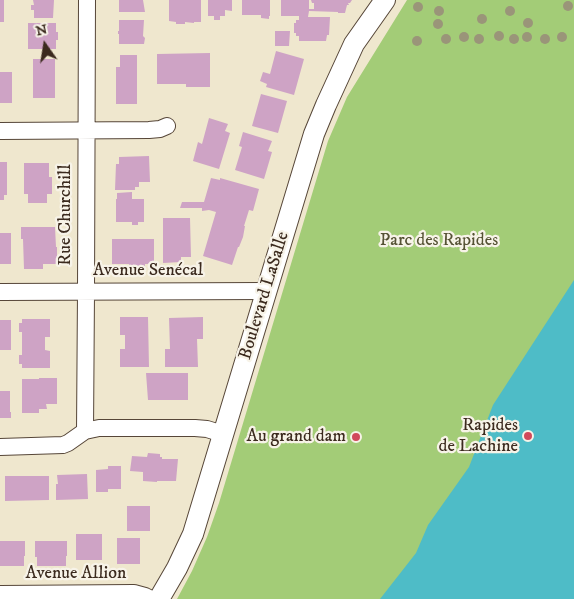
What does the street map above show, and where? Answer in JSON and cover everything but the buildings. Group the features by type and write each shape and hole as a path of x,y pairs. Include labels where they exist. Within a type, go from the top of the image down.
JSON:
{"main road":[{"name":"Boulevard LaSalle","path":"158,599 177,568 193,534 314,134 354,44 385,0"}],"street":[{"name":"Rue Churchill","path":"85,431 87,0"},
{"path":"0,131 148,130 167,126"},
{"name":"Avenue Senécal","path":"0,292 266,291"},
{"path":"0,447 63,445 85,431 108,427 195,428 207,429 223,434"},
{"name":"Avenue Allion","path":"0,594 134,593 151,599"}],"green space":[{"name":"Parc des Rapides","path":"407,0 574,0 574,599 177,599 207,537 219,503 328,141 347,97"}],"water":[{"name":"Rapides de Lachine","path":"574,280 574,599 380,599 416,553 428,525 469,467 493,405"}],"place":[{"name":"Rapides de Lachine","path":"528,436"},
{"name":"Au grand dam","path":"356,437"}]}
